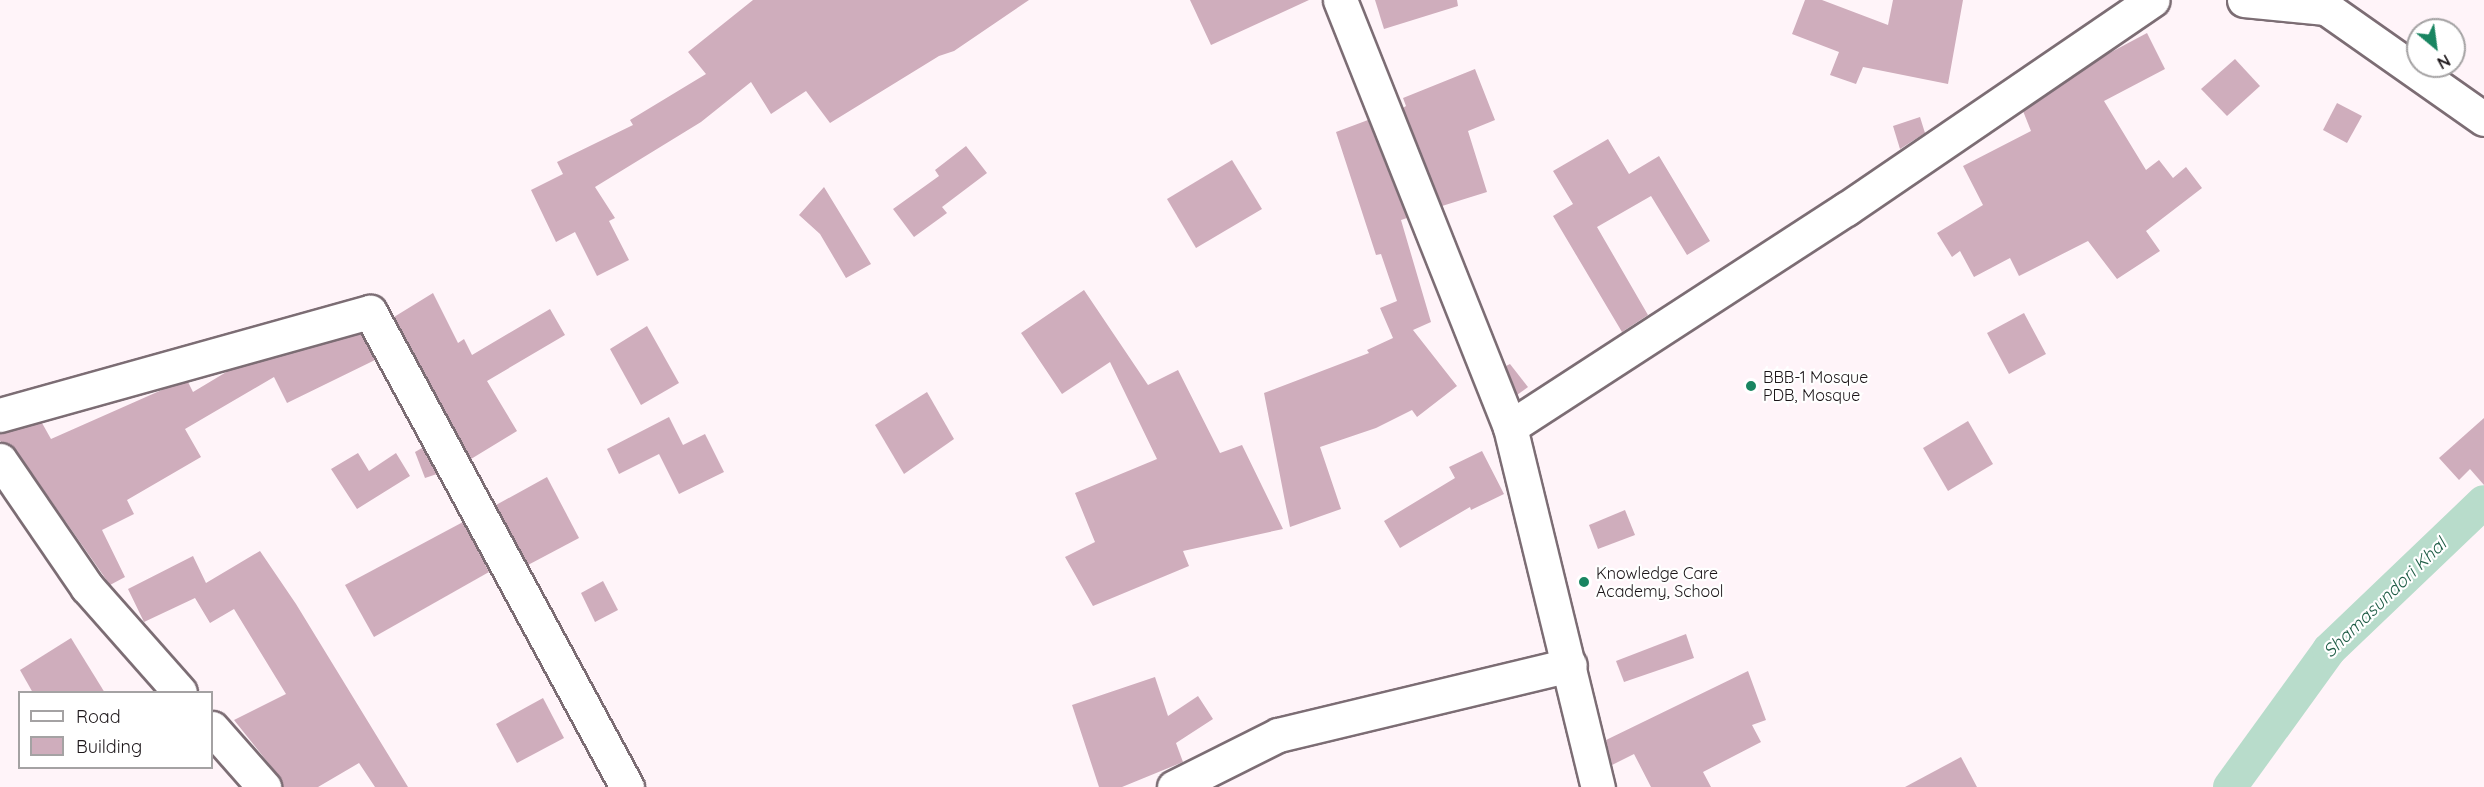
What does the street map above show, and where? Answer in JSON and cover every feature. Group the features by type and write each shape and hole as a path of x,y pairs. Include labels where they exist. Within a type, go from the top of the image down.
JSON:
{"main road":[{"path":"1340,0 1509,426 1570,665 1598,787"},
{"path":"1509,426 1846,209 2152,0"},
{"path":"2244,0 2330,3 2484,119"},
{"path":"0,415 370,312 627,787"},
{"path":"0,460 87,587 178,691"},
{"path":"1174,787 1278,735 1570,665"},
{"path":"213,729 247,780"}],"building":[{"path":"753,0 1029,0 954,51 939,56 830,123 806,91 771,114 751,82 701,122 595,187 615,218 609,221 629,260 597,276 575,232 556,242 531,190 563,174 557,162 633,125 630,120 706,74 688,52"},
{"path":"1190,0 1309,0 1211,45"},
{"path":"1375,0 1457,0 1458,6 1384,29"},
{"path":"1805,0 1822,0 1888,25 1893,0 1963,0 1948,84 1863,67 1856,84 1830,75 1839,52 1792,34"},
{"path":"2147,33 2165,69 2104,101 2146,170 2159,160 2173,178 2186,167 2202,188 2146,231 2160,251 2117,279 2088,241 2019,276 2010,258 1974,277 1960,251 1952,257 1937,233 1983,205 1963,166 2031,131 2023,111 2102,57"},
{"path":"2235,59 2260,86 2227,116 2201,89"},
{"path":"1475,69 1495,120 1468,131 1487,192 1442,206 1403,108 1406,106 1403,98"},
{"path":"2337,103 2362,116 2347,143 2323,130"},
{"path":"1920,117 1925,133 1900,149 1893,126"},
{"path":"1368,120 1407,218 1401,220 1431,322 1413,330 1457,386 1417,417 1412,410 1376,428 1320,447 1341,509 1290,527 1264,393 1369,353 1367,350 1393,338 1380,308 1397,301 1381,254 1376,255 1336,132"},
{"path":"1608,139 1629,174 1659,156 1710,241 1687,255 1651,196 1597,227 1648,315 1622,332 1553,216 1573,204 1553,171"},
{"path":"966,146 987,173 942,207 947,213 914,237 893,209 939,176 935,170"},
{"path":"1232,160 1262,209 1196,248 1167,199"},
{"path":"824,187 871,264 846,278 820,234 799,215"},
{"path":"1084,290 1148,385 1178,370 1220,453 1242,445 1283,529 1183,551 1189,566 1093,606 1065,557 1095,542 1075,493 1157,459 1110,362 1062,394 1021,333"},
{"path":"433,293 458,343 464,339 472,355 550,309 565,335 487,381 517,431 471,459 394,317"},
{"path":"2024,313 2046,354 2009,374 1987,333"},
{"path":"647,326 679,383 641,405 610,349"},
{"path":"361,334 375,360 287,403 274,377 185,429 201,457 127,500 134,514 102,530 125,577 110,585 15,449 0,441 0,433 42,423 51,439 164,389 188,382 193,392 228,371"},
{"path":"1510,364 1528,387 1517,395 1506,366"},
{"path":"927,392 954,439 904,474 875,425"},
{"path":"669,417 683,445 705,434 724,472 679,494 659,454 619,474 607,449"},
{"path":"2484,418 2484,485 2470,469 2459,480 2439,458"},
{"path":"1968,421 1993,464 1948,491 1923,448"},
{"path":"422,448 437,474 425,478 415,452"},
{"path":"1482,451 1504,494 1471,510 1470,507 1400,548 1384,521 1455,478 1449,467"},
{"path":"358,453 369,471 396,453 410,476 357,509 331,469"},
{"path":"547,477 579,538 528,565 496,505"},
{"path":"1625,510 1635,535 1598,549 1589,525"},
{"path":"463,522 489,572 374,637 345,585"},
{"path":"260,551 296,604 408,787 375,787 359,763 318,787 282,787 278,775 234,720 286,694 234,609 210,623 195,598 144,622 128,589 193,556 206,583"},
{"path":"603,581 618,610 595,622 581,593"},
{"path":"1686,634 1694,658 1624,682 1616,661"},
{"path":"71,638 104,691 32,691 20,670"},
{"path":"1748,671 1766,720 1752,725 1761,742 1703,772 1711,787 1651,787 1634,754 1612,765 1606,740"},
{"path":"1155,677 1168,716 1198,696 1213,719 1176,743 1183,762 1122,787 1099,787 1072,705"},
{"path":"543,698 564,738 517,763 496,724"},
{"path":"1961,757 1977,787 1905,787"}],"waterway":[{"name":"Shamasundori Khal","path":"2230,787 2329,650 2484,502"}],"place":[{"name":"BBB-1 Mosque PDB, Mosque","path":"1751,386"},
{"name":"Knowledge Care Academy, School","path":"1584,582"}]}
